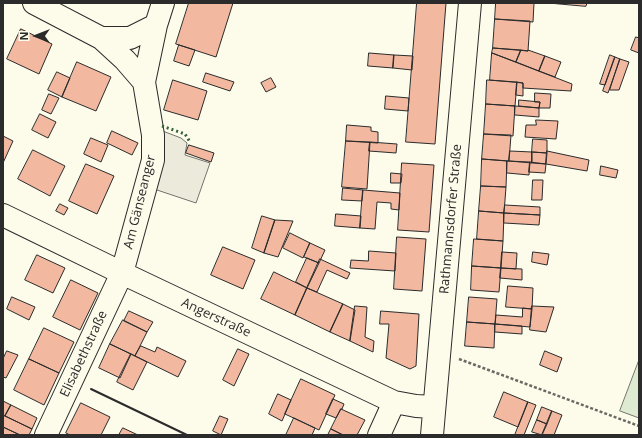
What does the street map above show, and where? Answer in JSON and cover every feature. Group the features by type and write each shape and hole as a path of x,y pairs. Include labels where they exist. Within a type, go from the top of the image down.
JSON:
{"street":[{"path":"34,3 101,38 125,60 144,82"},
{"name":"Am Gänseanger","path":"122,273 152,160 152,135 144,82 156,25 163,3"},
{"name":"Rathmannsdorfer Straße","path":"432,435 470,3"},
{"path":"101,38 130,38 156,25"},
{"name":"Angerstraße","path":"3,215 394,402 416,406 434,407"},
{"name":"Elisabethstraße","path":"46,435 122,273"},
{"path":"379,435 394,402"}],"path":[{"path":"439,356 462,359 639,426"}],"green space":[{"path":"639,360 639,418 620,411"}],"shaded area":[{"path":"160,130 181,138 187,143 185,155 210,163 196,203 154,189"}],"building":[{"path":"189,3 233,3 216,57 176,44"},
{"path":"417,3 446,3 435,144 406,142"},
{"path":"496,3 534,3 533,22 495,19"},
{"path":"549,3 587,3 586,6"},
{"path":"495,19 530,21 528,51 493,48"},
{"path":"21,29 52,44 39,74 7,59"},
{"path":"636,37 639,38 639,53 631,50"},
{"path":"179,45 195,50 189,66 174,61"},
{"path":"493,48 521,50 516,62 492,53"},
{"path":"521,50 528,50 545,56 539,71 516,62"},
{"path":"369,53 394,55 393,68 368,66"},
{"path":"492,53 572,84 571,91 523,88 523,83 490,80"},
{"path":"394,55 413,56 412,70 393,68"},
{"path":"610,55 615,57 605,85 600,84"},
{"path":"545,56 561,62 555,77 539,71"},
{"path":"615,57 620,59 608,93 603,91"},
{"path":"620,59 629,62 619,90 610,90"},
{"path":"77,62 111,77 96,111 62,97"},
{"path":"57,72 70,78 62,97 48,90"},
{"path":"206,73 234,82 230,91 203,82"},
{"path":"271,78 276,87 266,92 261,83"},
{"path":"173,80 207,91 198,120 164,110"},
{"path":"487,80 517,82 515,106 486,104"},
{"path":"517,82 523,83 523,96 516,95"},
{"path":"535,93 551,94 550,108 539,108 540,102 535,102"},
{"path":"49,94 59,98 51,114 42,110"},
{"path":"386,96 409,98 408,111 385,109"},
{"path":"519,100 540,102 539,108 519,106"},
{"path":"486,104 515,106 513,136 484,134"},
{"path":"515,106 539,108 539,117 515,115"},
{"path":"40,114 56,122 48,138 32,130"},
{"path":"536,120 558,121 556,139 525,137 526,125 536,125"},
{"path":"347,125 371,127 371,131 378,132 378,143 346,141"},
{"path":"112,131 138,143 132,155 107,143"},
{"path":"484,134 511,135 509,161 482,159"},
{"path":"3,136 13,141 3,163"},
{"path":"91,138 108,145 101,162 84,154"},
{"path":"533,139 547,140 547,153 532,152"},
{"path":"346,141 370,142 367,189 342,187"},
{"path":"370,142 397,144 396,153 369,151"},
{"path":"189,145 214,153 211,162 186,153"},
{"path":"33,150 65,166 50,196 18,179"},
{"path":"510,151 532,152 532,163 509,161"},
{"path":"547,151 589,160 587,171 546,164"},
{"path":"532,152 547,153 546,164 532,163"},
{"path":"482,159 507,161 506,187 481,186"},
{"path":"507,161 530,162 529,175 507,173"},
{"path":"530,162 546,164 545,173 529,172"},
{"path":"402,163 434,165 429,232 398,230"},
{"path":"86,164 114,176 97,214 69,201"},
{"path":"601,166 618,170 616,178 600,175"},
{"path":"391,173 402,174 401,183 391,183"},
{"path":"533,180 543,180 542,200 532,200"},
{"path":"481,186 506,187 504,213 479,211"},
{"path":"343,188 363,190 362,201 342,200"},
{"path":"363,190 400,193 399,210 391,209 391,203 377,202 375,229 360,228"},
{"path":"60,204 68,208 64,215 56,211"},
{"path":"505,205 540,207 540,215 504,213"},
{"path":"479,211 504,213 503,241 477,239"},
{"path":"504,213 540,215 539,225 504,223"},
{"path":"336,214 361,216 360,228 335,226"},
{"path":"262,216 275,220 264,253 252,248"},
{"path":"275,220 293,221 278,257 264,253"},
{"path":"290,233 310,243 303,258 283,248"},
{"path":"397,237 426,239 422,291 394,289"},
{"path":"474,239 503,241 501,268 472,266"},
{"path":"310,243 325,250 319,263 304,257"},
{"path":"223,247 255,260 243,289 211,275"},
{"path":"369,251 396,253 395,271 350,268 351,260 368,261"},
{"path":"502,252 517,253 516,269 501,268"},
{"path":"533,252 549,254 547,265 532,262"},
{"path":"37,255 65,268 53,293 25,280"},
{"path":"307,258 319,263 307,288 296,282"},
{"path":"320,259 350,273 347,279 327,270 317,292 307,288"},
{"path":"472,266 501,268 499,292 471,290"},
{"path":"501,268 522,269 522,280 500,278"},
{"path":"274,272 307,288 295,315 261,299"},
{"path":"71,280 98,293 80,330 53,317"},
{"path":"508,286 533,288 532,309 506,307"},
{"path":"307,288 343,304 330,332 295,315"},
{"path":"12,297 35,307 29,320 7,309"},
{"path":"469,297 497,299 495,324 467,322"},
{"path":"343,304 355,310 350,341 330,332"},
{"path":"355,306 367,307 365,337 374,341 373,352 350,341"},
{"path":"532,306 554,307 546,332 530,330"},
{"path":"523,308 532,309 530,327 495,324 496,315 522,317"},
{"path":"129,311 153,322 147,332 124,321"},
{"path":"381,311 419,314 416,366 410,369 386,358 389,324 380,324"},
{"path":"123,320 147,332 135,356 110,344"},
{"path":"467,322 495,324 494,348 465,346"},
{"path":"495,324 522,326 522,334 495,332"},
{"path":"44,328 74,342 59,373 29,359"},
{"path":"110,344 131,354 120,378 99,368"},
{"path":"141,346 155,352 157,347 186,361 178,377 135,356"},
{"path":"238,349 249,354 234,386 223,380"},
{"path":"7,351 18,355 6,378 3,377 3,359"},
{"path":"545,351 562,358 557,372 540,365"},
{"path":"131,354 147,362 133,390 117,382"},
{"path":"29,359 59,373 44,405 14,390"},
{"path":"301,379 335,395 319,430 285,414"},
{"path":"504,392 528,402 518,427 494,417"},
{"path":"278,394 291,400 282,421 269,414"},
{"path":"333,399 344,404 336,418 326,414"},
{"path":"3,401 11,405 5,416 3,415"},
{"path":"528,402 536,405 524,435 515,435"},
{"path":"81,403 110,417 101,435 70,435 66,433"},
{"path":"11,405 37,418 32,429 5,416"},
{"path":"542,407 552,411 547,424 537,420"},
{"path":"341,409 365,420 357,435 343,435 331,429"},
{"path":"552,411 562,415 554,435 542,435"},
{"path":"3,415 32,429 29,435 20,435 3,427"},
{"path":"220,416 228,419 221,435 213,431"},
{"path":"294,418 315,428 312,435 286,435"},
{"path":"537,420 547,424 542,435 532,432"},
{"path":"3,427 20,435 3,435"},
{"path":"123,428 138,435 119,435"},
{"path":"331,429 343,435 328,435"}],"hedge":[{"path":"162,126 185,134 190,142"}],"wall":[{"path":"91,389 187,435"}]}
